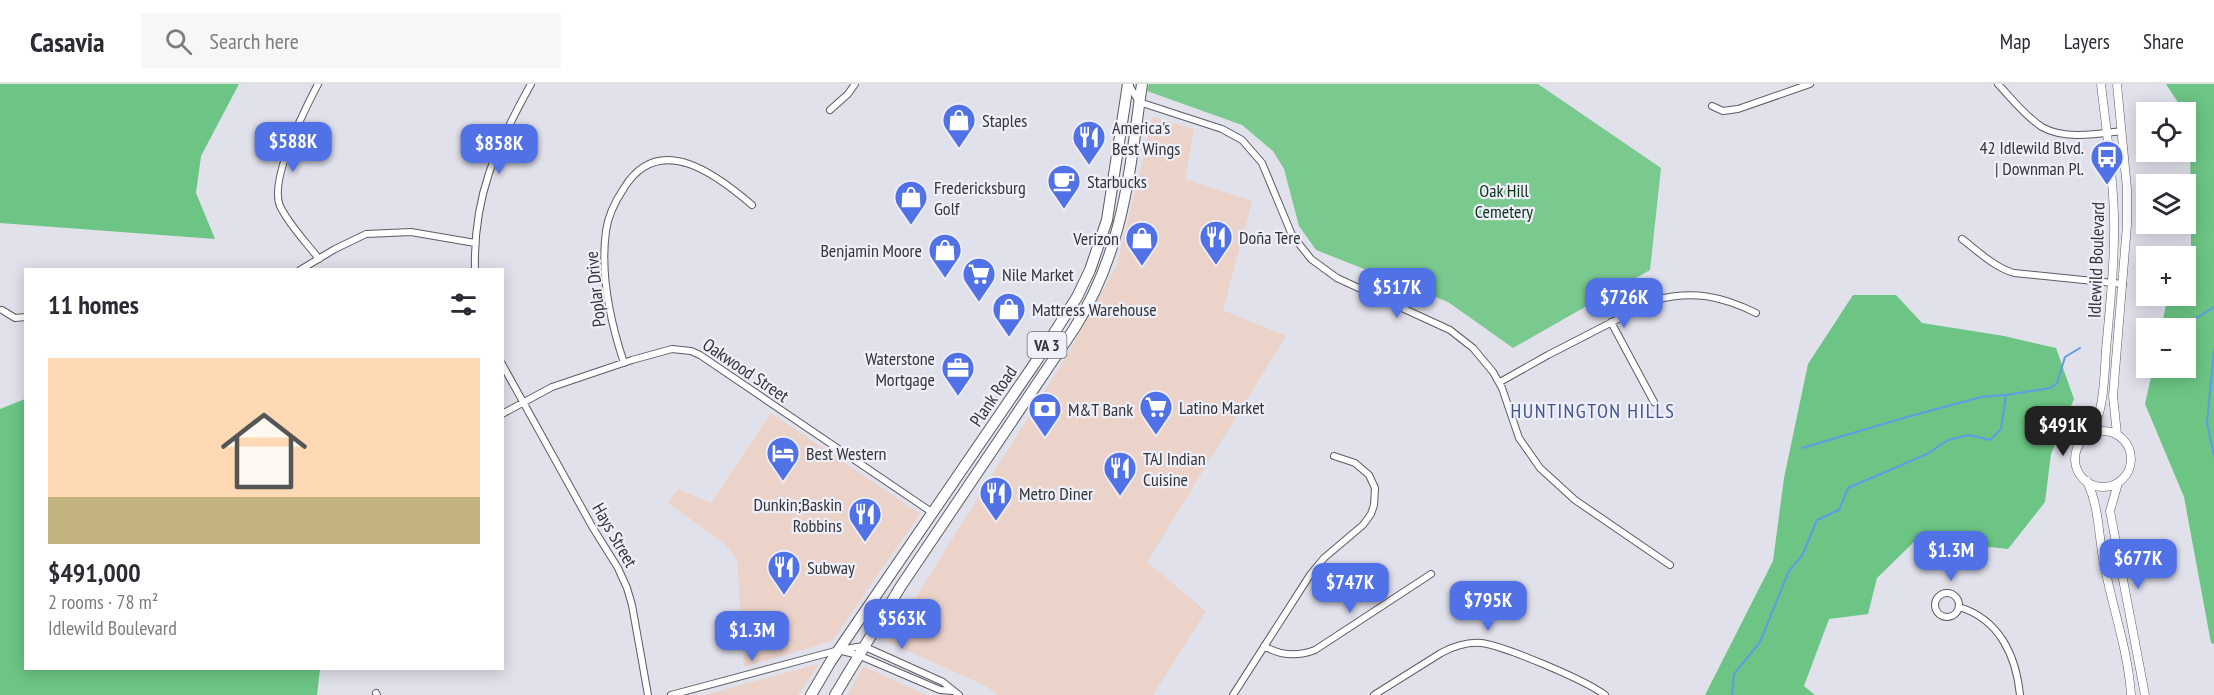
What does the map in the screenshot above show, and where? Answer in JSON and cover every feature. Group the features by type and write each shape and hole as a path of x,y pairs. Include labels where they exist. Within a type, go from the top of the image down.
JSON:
{"highway":[{"name":"Plank Road","path":"811,695 839,650 1068,313 1090,270 1107,220 1128,84"},
{"name":"VA 3","path":"1139,102 1142,84"},
{"name":"Plank Road","path":"835,695 901,586 1087,309 1104,275 1123,211 1139,102"},
{"path":"987,458 983,451 991,428"},
{"path":"963,469 966,476 964,493"}],"street":[{"path":"318,84 284,160 279,184 279,204 319,259"},
{"path":"475,268 475,243 487,175 505,131 531,84"},
{"path":"830,110 848,94 855,84"},
{"path":"1128,84 1139,102 1222,129 1242,140 1262,163 1288,227 1311,259 1336,278 1456,334 1473,348 1500,382 1520,438 1540,468 1575,500 1670,565"},
{"path":"1712,106 1723,111 1738,109 1810,84"},
{"path":"1998,84 2040,126 2054,132 2071,135 2122,131"},
{"name":"Idlewild Boulevard","path":"2090,434 2096,424 2098,414 2112,283 2115,218 2101,84"},
{"name":"Idlewild Boulevard","path":"2117,84 2127,216 2114,396 2117,434"},
{"name":"Poplar Drive","path":"624,363 610,312 605,247 610,219 628,180 641,168 656,162 676,160 699,167 731,187 752,205"},
{"path":"303,268 366,234 411,232 475,243"},
{"path":"1962,239 2003,270 2123,284"},
{"path":"1500,382 1655,300 1685,294 1716,297 1756,313"},
{"path":"2,310 15,318 24,317"},
{"path":"1611,322 1654,402"},
{"name":"Oakwood Street","path":"504,413 567,381 672,349 691,351 933,513"},
{"name":"Hays Street","path":"504,367 593,528 618,568 627,588 648,695"},
{"path":"2118,483 2103,487 2081,476 2075,458 2077,448 2090,434 2099,431 2117,434 2128,446 2131,454 2129,471 2118,483 2110,511 2145,695"},
{"path":"1235,694 1318,565 1363,525 1371,514 1375,488 1369,475 1355,463 1334,456"},
{"path":"2087,481 2097,503 2103,558 2129,671 2131,695"},
{"path":"1264,646 1289,655 1306,654 1431,574"},
{"path":"1947,593 1957,599 1959,607 1955,614 1948,617 1941,616 1935,606 1937,599 1947,593"},
{"path":"1959,607 1971,610 1987,620 2000,635 2013,658 2020,695"},
{"path":"1374,695 1453,647 1480,643 1525,657 1605,695"},
{"path":"839,650 860,651 940,690 956,693"},
{"path":"671,695 839,650 860,651 943,682 956,693"}],"shaded area":[{"path":"1153,117 1194,129 1185,179 1252,201 1223,310 1286,336 1147,562 1206,611 1153,695 997,695 986,686 888,642 1066,357 1117,265"},
{"path":"771,413 920,514 832,641 744,667 737,559 724,543 668,503 678,489 711,503"},
{"path":"819,664 798,695 704,695"},
{"path":"863,666 926,695 848,695"}],"green space":[{"path":"0,84 239,84 201,156 196,193 215,239 0,223"},
{"name":"Oak Hill Cemetery","path":"1149,84 1538,84 1661,168 1650,270 1513,348 1448,302 1316,250 1299,226 1284,169 1273,151 1242,125 1147,91"},
{"path":"2166,84 2214,84 2214,644 2211,643 2184,497 2145,404 2151,378 2196,378 2196,318 2163,318 2166,306 2196,306 2196,246 2191,246 2191,234 2196,234 2196,174 2190,174 2190,162 2196,162 2196,102 2178,102"},
{"path":"1853,295 1896,295 1922,323 2004,336 2056,348 2074,399 2051,454 2045,502 2008,549 1917,539 1877,578 1868,614 1829,619 1804,686 1815,695 1705,695 1773,561 1784,478 1808,364"},
{"path":"24,399 24,670 320,670 317,695 0,695 0,409"}],"waterway":[{"path":"2196,318 2214,307"},
{"path":"1732,695 1734,674 1760,642 1789,571 1803,554 1817,520 1839,510 1848,488 1927,454 1948,440 1969,435 1990,440 2001,429 2006,395 2050,388 2057,383 2065,357 2080,348"},
{"path":"2214,349 2207,423 2214,456"},
{"path":"1802,448 1981,397 2005,395"}],"place":[{"name":"Staples","path":"959,149"},
{"name":"America's Best Wings","path":"1089,166"},
{"name":"42 Idlewild Blvd. | Downman Pl.","path":"2107,186"},
{"name":"Starbucks","path":"1064,210"},
{"name":"Fredericksburg Golf","path":"911,226"},
{"name":"Doña Tere","path":"1216,266"},
{"name":"Verizon","path":"1142,267"},
{"name":"Benjamin Moore","path":"945,279"},
{"name":"Nile Market","path":"979,303"},
{"name":"Mattress Warehouse","path":"1009,338"},
{"name":"Waterstone Mortgage","path":"958,397"},
{"name":"Latino Market","path":"1156,436"},
{"name":"M&T Bank","path":"1045,438"},
{"name":"Best Western","path":"783,482"},
{"name":"TAJ Indian Cuisine","path":"1120,497"},
{"name":"Metro Diner","path":"996,522"},
{"name":"Dunkin;Baskin Robbins","path":"865,543"},
{"name":"Subway","path":"784,596"}],"district":[{"name":"HUNTINGTON HILLS","path":"1593,411"}]}
